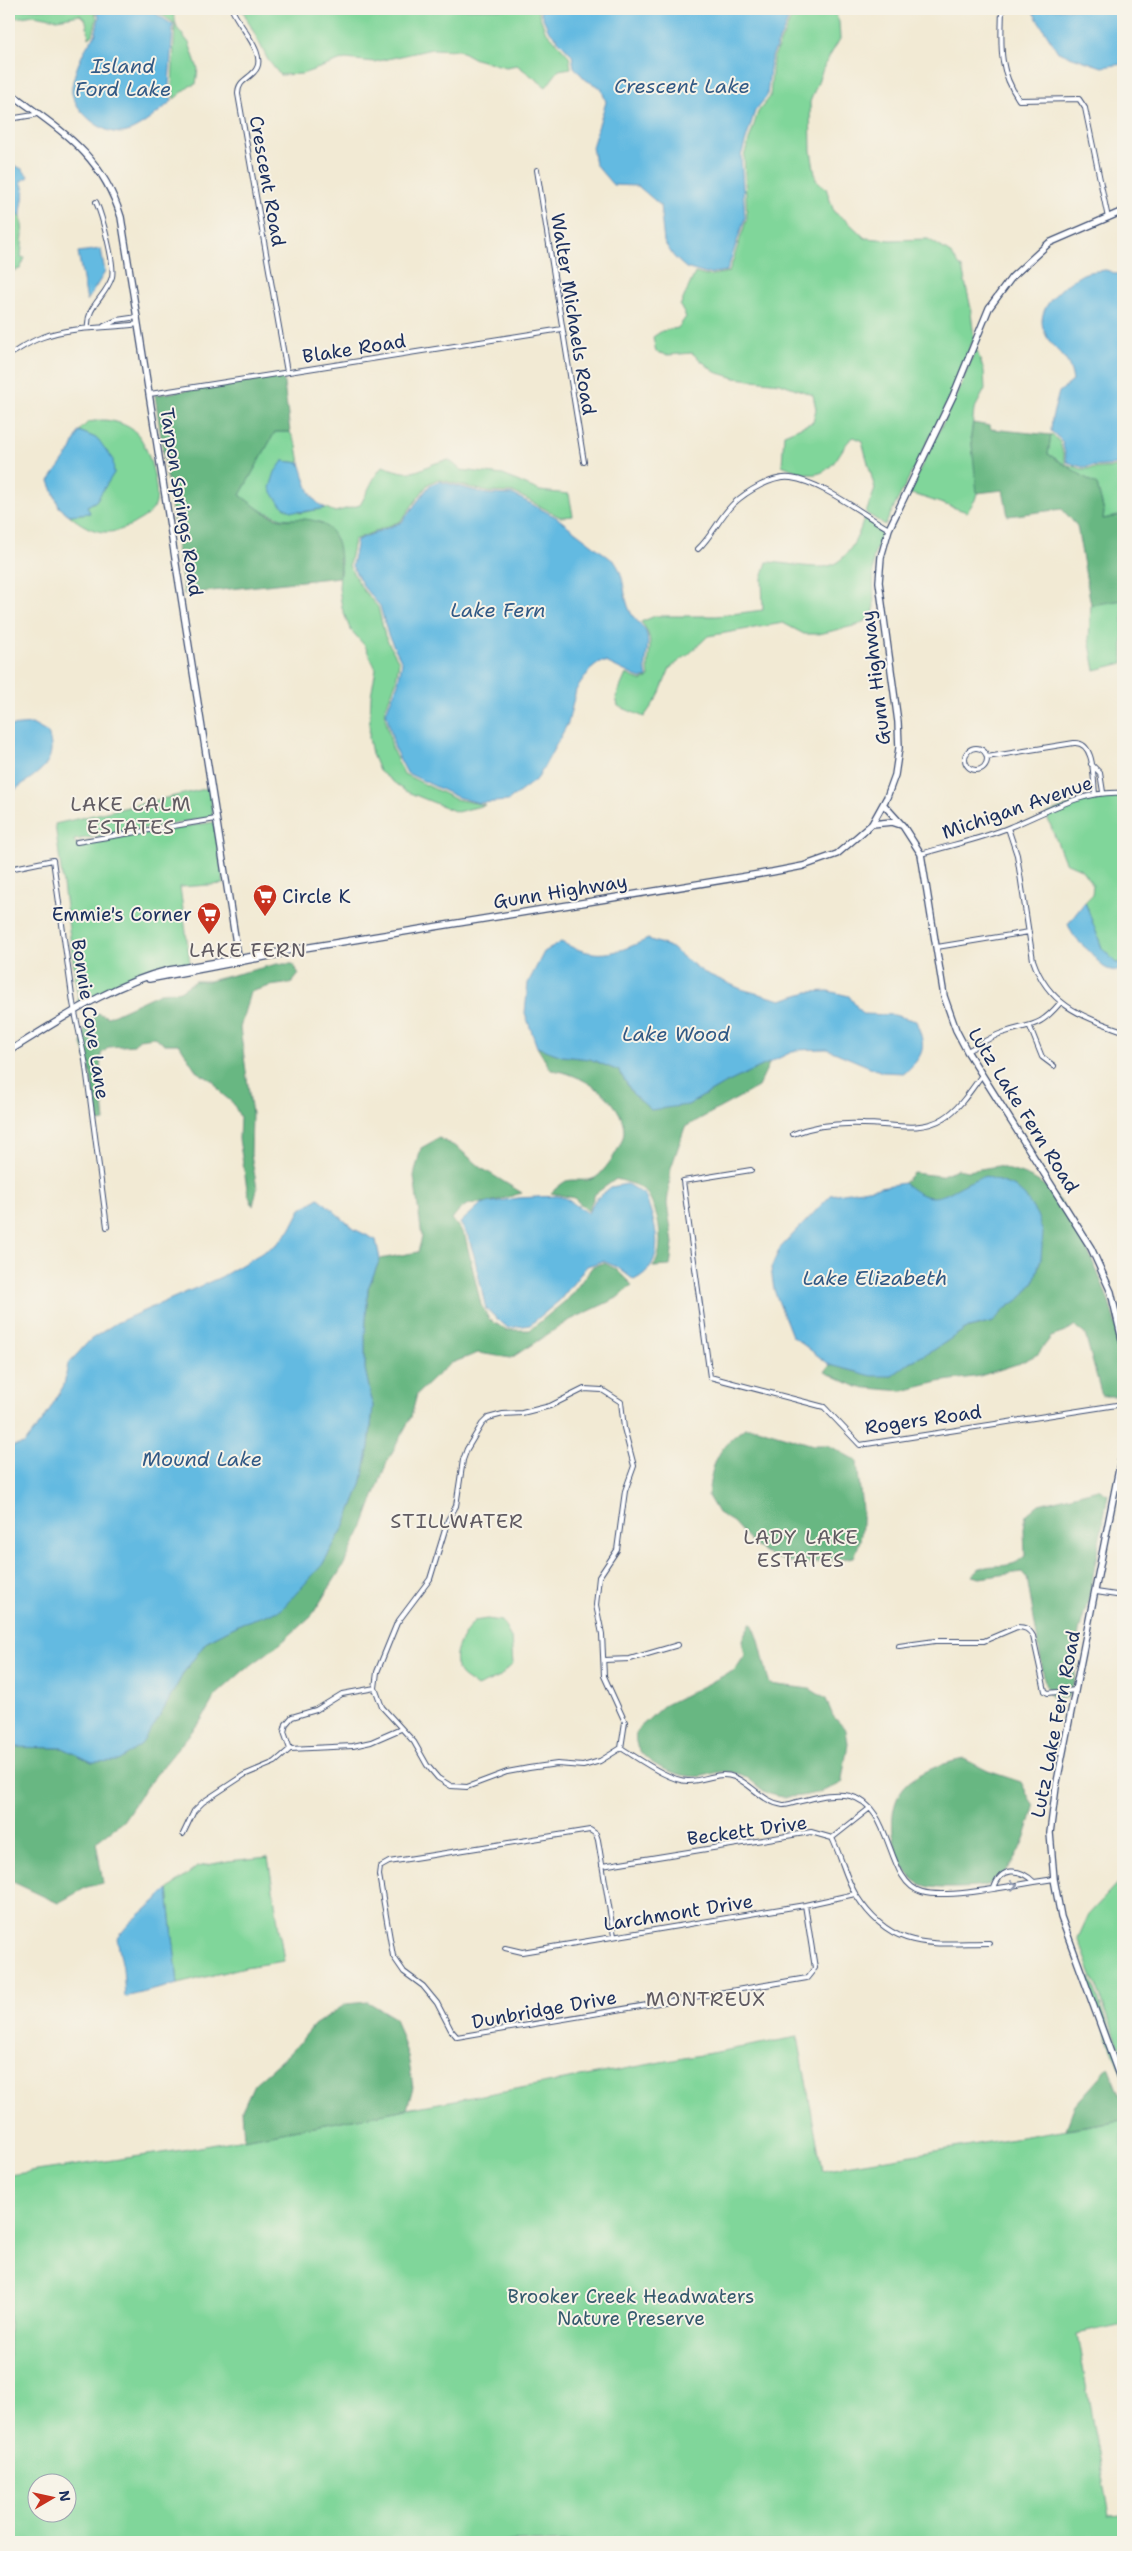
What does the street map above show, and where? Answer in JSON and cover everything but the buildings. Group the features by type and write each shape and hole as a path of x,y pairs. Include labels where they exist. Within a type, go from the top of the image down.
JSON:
{"main road":[{"name":"Tarpon Springs Road","path":"9,92 85,151 109,185 122,217 238,960"},
{"name":"Gunn Highway","path":"9,1051 74,1011 127,985 179,972 304,948 803,866 837,854 872,824 884,805 895,775 899,748 898,722 879,582 881,557 889,529 954,396 989,308 1012,277 1049,243 1123,211"},
{"name":"Lutz Lake Fern Road","path":"884,805 903,826 921,854 944,996 956,1030 982,1075 1091,1248 1111,1292 1123,1344"},
{"path":"872,824 892,822 903,826"},
{"name":"Lutz Lake Fern Road","path":"1123,1449 1052,1810 1050,1834 1054,1879 1061,1917 1123,2086"}],"street":[{"name":"Crescent Road","path":"232,9 259,57 257,69 241,82 238,94 287,372"},
{"path":"1002,9 1001,48 1007,82 1019,100 1079,100 1085,108 1108,218"},
{"path":"9,119 37,113"},
{"name":"Walter Michaels Road","path":"537,170 584,462"},
{"path":"88,328 88,316 112,275 106,234 96,202"},
{"path":"103,326 116,320 138,320"},
{"path":"116,320 118,327"},
{"path":"9,355 41,337 103,326 118,327 138,320"},
{"name":"Blake Road","path":"150,394 562,329"},
{"path":"698,549 710,538 716,524 734,503 751,491 770,482 790,477 817,486 889,529"},
{"path":"987,757 1078,742 1087,747 1095,794"},
{"path":"977,748 984,751 987,757 986,764 978,770 968,766 966,760 970,750 977,748"},
{"path":"1091,764 1100,773 1103,792"},
{"name":"Michigan Avenue","path":"921,854 1008,828 1066,802 1103,792 1123,793"},
{"path":"78,842 216,819"},
{"path":"1008,828 1017,854 1033,960 1038,975 1046,989 1060,1003 1076,1013 1123,1031"},
{"name":"Bonnie Cove Lane","path":"9,869 53,860 74,1011 85,1060 107,1227"},
{"path":"937,947 1029,932"},
{"path":"968,1051 994,1036 1030,1027 1048,1017 1060,1003"},
{"path":"1030,1027 1042,1057 1054,1066"},
{"path":"792,1134 817,1126 838,1124 915,1127 928,1125 952,1111 965,1099 982,1075"},
{"name":"Rogers Road","path":"751,1170 683,1181 710,1378 824,1407 860,1444 1123,1404"},
{"path":"584,1390 602,1390 621,1402 624,1428 634,1466 625,1491 617,1550 600,1577 596,1593 596,1605 602,1634 604,1676 625,1722 622,1748 600,1761 583,1766 557,1764 529,1768 507,1772 467,1787 451,1786 438,1778 427,1765 414,1742 382,1707 375,1688 377,1672 398,1623 430,1579 448,1520 456,1506 466,1452 482,1424 488,1418 503,1414 522,1413 550,1406 584,1390"},
{"path":"1096,1592 1123,1596"},
{"path":"899,1646 935,1641 984,1641 1017,1627 1023,1627 1030,1631 1033,1636 1045,1691 1048,1693 1076,1690"},
{"path":"604,1660 630,1659 678,1645"},
{"path":"290,1749 284,1732 286,1724 292,1717 316,1710 342,1694 375,1688"},
{"path":"183,1834 194,1811 203,1802 244,1775 274,1762 290,1749 353,1746 371,1742 402,1729"},
{"path":"622,1748 670,1776 688,1782 715,1775 733,1776 763,1798 784,1805 828,1794 851,1796 870,1808 884,1827 904,1879 920,1892 942,1895 1054,1879"},
{"path":"832,1838 870,1808"},
{"name":"Dunbridge Drive","path":"614,1936 597,1836 594,1832 587,1830 389,1862 380,1867 379,1875 393,1956 404,1972 423,1986 437,2003 457,2038 806,1978 814,1968 805,1905"},
{"name":"Beckett Drive","path":"602,1866 811,1832 832,1838 855,1894 874,1919 899,1936 921,1943 989,1943"},
{"path":"994,1888 998,1877 1009,1870 1022,1872 1034,1882"},
{"name":"Larchmont Drive","path":"505,1948 522,1952 805,1905 855,1894"}],"green space":[{"path":"9,9 93,9 97,18 93,35 89,38 86,21 80,15 57,19 34,15 9,19"},
{"path":"153,9 172,9 177,28 189,43 198,69 196,84 190,86 174,99 172,85 175,24"},
{"path":"242,9 537,9 545,30 569,56 571,68 559,70 546,87 517,65 506,67 475,59 459,50 432,49 374,62 345,59 302,74 280,75 268,60"},
{"path":"795,9 833,9 839,22 840,39 825,64 810,102 811,151 816,180 826,188 834,212 865,238 891,240 928,239 949,252 962,268 970,304 974,338 951,395 885,525 866,513 875,489 862,441 854,437 851,439 833,464 827,470 820,473 806,474 782,465 784,434 813,422 816,409 813,395 780,383 735,378 715,372 692,353 668,355 656,352 653,337 662,331 678,328 686,317 680,306 695,273 706,276 729,272 747,218 744,156 758,112 770,97 773,59"},
{"path":"11,210 21,216 23,234 21,257 25,258 20,269 9,272"},
{"path":"976,348 984,371 985,389 974,410 971,436 978,490 975,500 967,512 916,495 909,494 906,497 956,397"},
{"path":"283,376 290,432 275,432 240,495 259,509 275,517 305,519 325,525 336,538 340,556 339,577 184,594 155,395"},
{"path":"102,420 124,425 138,434 151,462 156,491 155,506 148,515 129,526 111,532 103,532 86,527 69,515 90,513 87,506 96,501 114,473 98,439 79,431 88,422"},
{"path":"973,423 990,426 991,429 1051,435 1048,454 1097,485 1104,512 1103,519 1123,515 1123,600 1091,605 1077,526 1062,509 1008,516 1003,490 977,493 971,436"},
{"path":"275,432 290,432 297,446 300,463 283,461 299,513 326,508 335,512 360,505 373,479 383,466 412,472 449,460 461,470 503,475 540,491 569,494 573,516 560,517 515,493 488,492 438,479 428,484 401,521 354,540 349,566 363,590 378,607 385,636 399,662 396,682 384,712 393,751 404,774 455,799 485,805 457,812 405,791 379,771 372,754 369,738 371,695 376,669 365,646 350,629 342,608 339,588 341,560 320,522 281,518 260,510 240,495"},
{"path":"1051,434 1060,442 1066,464 1082,469 1123,467 1123,515 1103,519 1104,512 1097,485 1048,454"},
{"path":"864,518 883,530 873,558 874,615 858,625 819,634 804,634 783,623 708,636 689,654 670,668 658,697 644,717 618,706 616,697 626,674 641,681 649,677 649,636 641,622 655,616 716,616 763,610 762,578 767,562 816,567 829,566 836,563 852,546"},
{"path":"1123,600 1123,663 1095,670 1089,639 1091,604"},
{"path":"209,788 213,817 74,840 75,844 214,822 224,884 180,887 190,963 137,977 79,1005 55,824"},
{"path":"1123,795 1123,963 1116,963 1102,948 1085,902 1092,895 1093,885 1081,869 1065,862 1046,814 1089,798"},
{"path":"277,964 293,964 299,974 292,983 270,986 250,992 240,1028 252,1114 251,1155 257,1188 253,1206 248,1194 239,1139 240,1117 233,1103 222,1094 213,1081 197,1072 179,1044 165,1044 154,1037 139,1039 134,1045 109,1047 101,1054 100,1072 105,1121 98,1122 89,1065 82,1044 85,1027 90,1018 98,1013 108,1017 160,993 180,991 195,981 209,981"},
{"path":"537,1047 562,1056 590,1059 619,1071 633,1094 688,1105 722,1085 770,1062 758,1087 685,1127 671,1168 667,1204 673,1243 670,1266 653,1267 659,1251 658,1221 648,1195 634,1184 616,1179 595,1194 588,1211 574,1198 551,1193 566,1181 587,1180 599,1175 618,1149 624,1132 622,1120 617,1109 609,1099 587,1082 562,1072 551,1070"},
{"path":"439,1138 458,1148 483,1169 522,1193 494,1201 466,1205 452,1219 465,1236 481,1305 489,1319 506,1330 530,1330 569,1298 593,1266 604,1263 616,1269 632,1285 617,1298 568,1321 511,1358 478,1353 449,1364 417,1394 411,1417 387,1462 363,1526 343,1566 312,1615 281,1643 243,1671 215,1696 202,1719 146,1787 123,1821 96,1842 103,1883 87,1887 58,1903 11,1881 9,1879 9,1747 63,1748 92,1762 159,1718 184,1672 207,1641 242,1623 322,1565 344,1527 361,1485 369,1447 373,1406 365,1369 368,1288 380,1259 418,1252 422,1237 414,1176 421,1148"},
{"path":"998,1166 1026,1176 1045,1186 1060,1201 1071,1217 1089,1253 1112,1312 1121,1354 1122,1396 1102,1396 1085,1334 1074,1326 1065,1332 1051,1337 1038,1354 1020,1363 980,1376 938,1382 903,1391 857,1387 825,1372 830,1365 892,1376 910,1362 935,1349 965,1329 993,1322 1005,1309 1022,1297 1034,1281 1041,1258 1015,1187 1003,1183 953,1191 938,1198 917,1195 904,1183 913,1173 940,1176 957,1169 968,1171"},
{"path":"745,1428 757,1428 813,1445 828,1445 857,1461 862,1522 859,1545 854,1557 808,1564 788,1562 773,1557 754,1545 733,1522 718,1513 708,1496 714,1465 728,1442"},
{"path":"1098,1489 1108,1495 1089,1597 1079,1631 1074,1682 1068,1697 1053,1700 1045,1684 1027,1578 1022,1572 980,1578 972,1576 981,1568 1009,1565 1025,1556 1024,1529 1026,1515 1039,1504"},
{"path":"487,1619 502,1621 511,1638 513,1664 498,1678 477,1687 461,1675 457,1668 456,1654 461,1640 474,1621"},
{"path":"751,1622 758,1636 770,1684 810,1689 826,1699 833,1716 846,1730 848,1744 843,1782 826,1790 804,1796 782,1797 764,1791 738,1773 721,1772 695,1777 674,1773 654,1763 639,1750 636,1741 636,1731 663,1706 735,1670 745,1655 742,1640"},
{"path":"964,1759 988,1771 1021,1782 1034,1807 1023,1842 1011,1865 994,1882 983,1886 966,1888 938,1888 923,1885 910,1876 903,1867 898,1855 893,1829 896,1803 901,1791 915,1777 935,1767"},
{"path":"268,1857 284,1961 245,1967 178,1984 168,1890 197,1867 228,1861"},
{"path":"1123,1878 1123,2056 1078,1938 1089,1914"},
{"path":"1090,1978 1123,2062 1123,2078 1090,1990 1087,1979"},
{"path":"368,2002 395,2018 408,2056 413,2087 407,2109 244,2139 242,2110 254,2084 294,2049 314,2025 346,2004"},
{"name":"Brooker Creek Headwaters Nature Preserve","path":"798,2037 822,2170 1122,2120 1123,2324 1077,2334 1109,2516 1123,2515 1123,2542 9,2542 9,2175 189,2149"},
{"path":"1109,2067 1123,2102 1123,2129 1122,2120 1066,2129 1075,2105"}],"water":[{"name":"Island Ford Lake","path":"95,9 149,9 173,25 169,85 172,101 145,122 127,132 119,133 101,128 79,108 72,93 73,80 79,63 87,46 95,36 99,17"},
{"name":"Crescent Lake","path":"539,9 793,9 771,59 767,96 755,111 741,156 745,218 727,271 706,274 686,268 674,257 664,242 660,205 638,186 613,185 595,164 592,147 606,102 601,88 586,80 574,67 572,55 548,29"},
{"path":"1031,9 1123,9 1123,64 1102,67 1058,52"},
{"path":"12,164 22,169 29,177 21,181 24,195 21,216 11,210 9,216 9,165"},
{"path":"101,249 105,272 87,301 78,252"},
{"path":"1106,270 1123,276 1123,465 1082,467 1067,462 1062,441 1051,431 1052,418 1059,392 1073,381 1068,364 1045,333 1042,324 1043,315 1052,298 1076,278 1085,273"},
{"path":"79,431 98,439 113,460 114,473 96,501 87,506 90,513 69,515 59,507 49,481 71,450"},
{"path":"283,461 300,463 311,495 320,505 326,508 299,512 287,509 281,504 270,488 275,472"},
{"name":"Lake Fern","path":"439,481 487,494 514,495 556,517 615,562 621,574 628,607 647,635 647,677 641,679 606,662 600,662 590,670 576,690 568,723 538,778 508,801 479,803 457,797 407,773 395,750 386,712 398,683 402,662 388,635 380,606 365,589 352,566 357,540 402,522 430,485"},
{"path":"32,724 48,733 51,745 50,755 47,763 41,770 9,795 9,726"},
{"path":"1085,902 1102,948 1116,963 1123,963 1123,971 1104,967 1072,934 1068,924"},
{"name":"Lake Wood","path":"648,939 670,947 703,972 741,989 781,1000 808,992 828,991 849,996 862,1014 894,1015 916,1021 922,1044 920,1055 905,1073 882,1072 827,1049 796,1050 722,1085 688,1105 651,1110 633,1094 619,1071 590,1059 562,1056 537,1047 525,1013 528,983 544,952 561,942 584,951 595,953 614,952"},
{"name":"Lake Elizabeth","path":"986,1176 1015,1187 1025,1196 1037,1215 1043,1233 1041,1258 1034,1281 1022,1297 1005,1309 993,1322 965,1329 934,1350 910,1362 892,1376 872,1376 830,1365 792,1336 774,1290 771,1268 780,1248 831,1195 904,1183 916,1192 936,1197"},
{"path":"627,1184 645,1195 656,1231 656,1254 652,1264 645,1273 634,1280 617,1267 603,1261 587,1266 560,1300 530,1325 508,1328 486,1309 474,1255 468,1236 460,1223 481,1204 518,1198 557,1196 565,1198 588,1213 595,1200 611,1187"},
{"name":"Mound Lake","path":"319,1198 354,1229 376,1240 380,1259 368,1288 365,1334 365,1369 373,1406 369,1447 361,1485 344,1527 322,1565 281,1610 242,1623 207,1641 184,1672 159,1718 140,1746 118,1761 92,1762 63,1748 9,1747 9,1447 24,1444 44,1419 64,1385 68,1364 90,1340 116,1323 221,1277 277,1244 290,1230 301,1209"},
{"path":"168,1890 178,1984 125,1997 123,1968 117,1938 129,1924"}],"place":[{"name":"Circle K","path":"265,917"},
{"name":"Emmie's Corner","path":"209,935"}],"district":[{"name":"LAKE CALM ESTATES","path":"131,816"},
{"name":"LAKE FERN","path":"248,950"},
{"name":"STILLWATER","path":"457,1521"},
{"name":"LADY LAKE ESTATES","path":"801,1548"},
{"name":"MONTREUX","path":"706,1999"}]}
